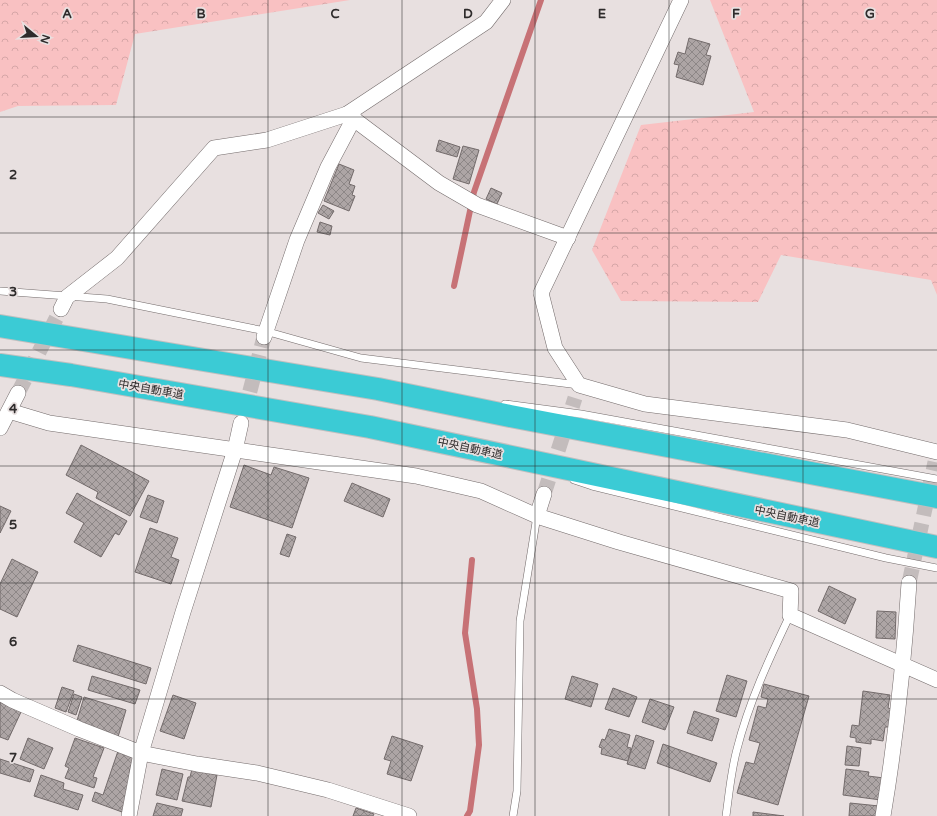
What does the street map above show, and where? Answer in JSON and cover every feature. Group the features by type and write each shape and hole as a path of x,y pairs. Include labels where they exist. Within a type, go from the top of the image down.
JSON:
{"highway":[{"path":"0,326 378,388 510,416 937,497"},
{"name":"中央自動車道","path":"0,365 71,375 346,423 937,547"}],"street":[{"path":"64,303 117,258 214,148 266,140 351,116 486,22 503,0"},
{"path":"681,0 541,293 555,348 577,392 645,404 847,430 936,456"},
{"path":"351,116 439,183 478,205 568,238"},
{"path":"265,334 297,240 351,116"},
{"path":"0,428 18,393"},
{"path":"9,412 49,423 416,476 481,491 537,516 619,542 791,591 790,615 937,680"},
{"path":"129,816 142,753 183,612 235,450 241,423"},
{"path":"537,516 544,494"},
{"path":"883,816 892,767 904,666 909,583"},
{"path":"0,693 12,700 79,729 142,753 197,764 257,773 328,790 409,816"}],"lane":[{"path":"0,291 64,303 107,299 265,334 361,358 577,392"},
{"path":"378,388 472,400"},
{"path":"495,403 581,414 937,479"},
{"path":"492,453 592,486 878,556 937,568"},
{"path":"514,816 517,791 520,621 537,516"},
{"path":"726,816 732,773 743,727 760,679 790,615"}],"green space":[{"path":"0,0 350,0 135,34 116,105 18,106 0,112"},
{"path":"710,0 937,0 937,295 931,280 781,255 758,302 621,301 592,250 641,125 754,112"}],"building":[{"path":"689,38 710,44 706,55 711,56 703,85 676,77 679,65 674,64 678,52 685,54"},
{"path":"439,140 460,147 457,157 436,151"},
{"path":"463,146 479,150 469,184 453,179"},
{"path":"339,164 354,170 349,184 355,186 352,195 355,196 349,211 324,201"},
{"path":"491,188 502,193 497,204 486,199"},
{"path":"323,205 334,211 329,219 318,213"},
{"path":"320,222 332,226 330,235 317,232"},
{"path":"81,445 149,481 130,516 96,498 98,492 66,475"},
{"path":"244,465 271,475 274,467 309,478 292,528 230,507"},
{"path":"352,483 390,499 383,517 344,501"},
{"path":"77,493 127,521 119,535 115,533 101,557 74,542 84,523 66,513"},
{"path":"148,495 164,501 157,523 140,517"},
{"path":"0,506 11,511 0,533"},
{"path":"150,528 178,538 171,557 179,560 171,584 135,572"},
{"path":"287,534 296,537 289,557 280,554"},
{"path":"12,559 38,572 17,617 0,609 0,584"},
{"path":"829,586 856,599 845,624 818,611"},
{"path":"877,611 896,612 895,639 876,638"},
{"path":"78,645 151,668 146,684 73,661"},
{"path":"727,675 747,681 736,717 716,711"},
{"path":"92,676 140,690 135,704 88,690"},
{"path":"572,676 598,684 591,707 565,699"},
{"path":"764,684 809,696 778,805 737,793 746,762 754,764 760,743 749,740 758,706 766,708 768,699 761,697"},
{"path":"62,687 74,691 66,712 55,708"},
{"path":"613,688 637,697 629,717 605,709"},
{"path":"863,691 890,695 888,708 892,709 890,727 885,727 883,741 871,739 871,744 856,742 856,738 850,737 852,725 859,726"},
{"path":"74,694 82,697 76,715 68,712"},
{"path":"173,695 196,703 184,739 160,731"},
{"path":"84,697 126,710 118,737 76,724"},
{"path":"650,699 674,707 665,730 642,722"},
{"path":"0,702 21,712 8,740 0,737"},
{"path":"694,711 719,719 712,741 687,733"},
{"path":"609,729 630,735 627,747 631,748 628,761 601,754 602,748 599,747 602,739 605,740"},
{"path":"636,735 654,741 645,769 627,764"},
{"path":"392,736 423,746 411,781 387,774 391,761 384,759"},
{"path":"28,738 53,748 44,769 20,759"},
{"path":"75,738 104,748 93,777 97,778 94,788 65,778 69,768 65,766"},
{"path":"663,744 717,763 710,782 657,763"},
{"path":"847,746 861,748 859,766 845,765"},
{"path":"118,751 134,756 129,773 135,775 122,812 92,801 95,792 103,795"},
{"path":"0,759 34,770 30,782 0,773"},
{"path":"162,769 183,774 177,800 156,795"},
{"path":"192,769 217,775 211,807 182,801 188,777 190,777"},
{"path":"846,769 869,772 868,776 884,778 881,800 843,795"},
{"path":"41,775 64,783 63,789 83,795 78,810 34,796"},
{"path":"157,803 183,809 181,816 153,816"},
{"path":"850,803 879,806 878,816 849,816"},
{"path":"356,808 374,814 373,816 353,816"},
{"path":"753,812 784,816 753,816"}],"waterway":[{"path":"454,286 474,192 541,0"},
{"path":"467,816 470,811 479,745 477,709 465,633 472,560"}],"tunnel":[{"path":"18,393 61,309"},
{"path":"244,414 264,337"},
{"path":"544,494 575,398"},
{"path":"909,583 935,462"}]}
